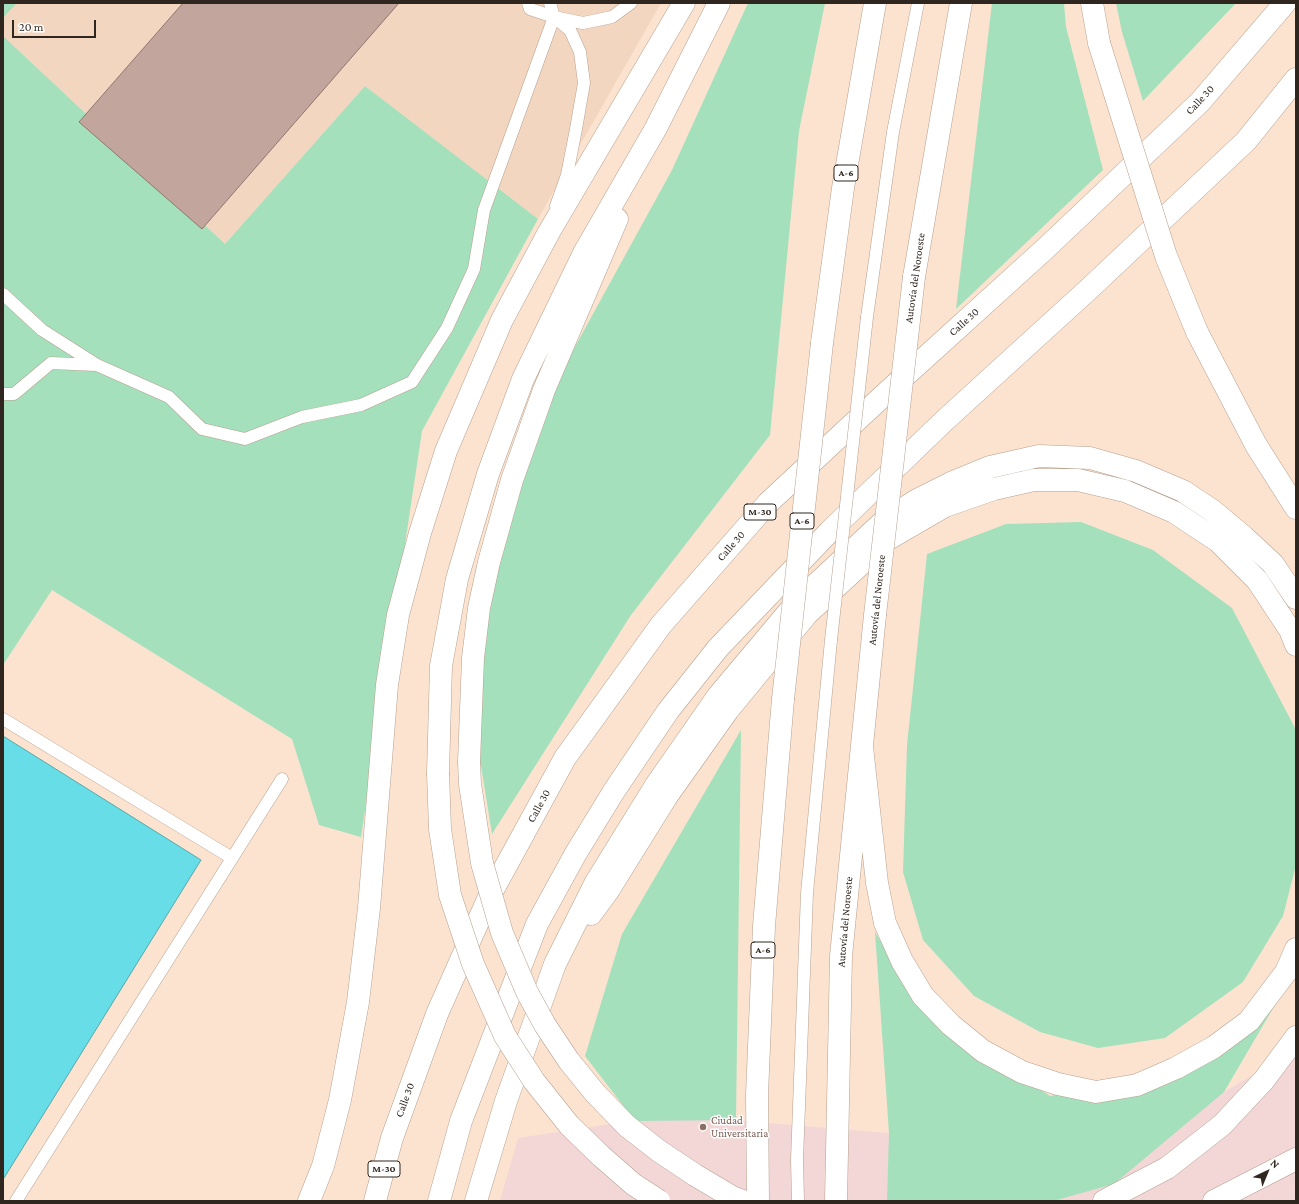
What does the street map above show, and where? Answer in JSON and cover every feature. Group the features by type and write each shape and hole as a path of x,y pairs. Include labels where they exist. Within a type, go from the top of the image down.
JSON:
{"highway":[{"path":"309,1201 323,1166 340,1100 358,1002 369,908 388,685 398,615 420,533 446,451 502,320 549,232 684,3"},
{"path":"660,1201 633,1184 601,1156 569,1125 534,1081 505,1036 473,964 450,895 440,829 438,773 441,666 457,579 488,474 523,379 584,253 656,128 719,3"},
{"name":"A-6","path":"758,1201 758,1095 764,926 783,699 822,343 843,188 875,3"},
{"name":"Autovía del Noroeste","path":"836,1201 841,956 875,615 914,277 961,3"},
{"path":"1092,3 1099,43 1166,256 1197,332 1256,446 1296,508"},
{"name":"Calle 30","path":"375,1201 392,1138 436,1014 489,897 565,758 661,625 768,503 885,394 1046,248 1200,102 1285,3"},
{"path":"439,1201 461,1121 537,924 576,853 614,791 673,706 718,648 830,531 944,421 1090,288 1246,140 1296,79"},
{"path":"656,128 544,390 512,480 489,562 480,608 473,658 469,762 470,784 482,863 502,933 527,992 545,1025 569,1061 595,1093 627,1126 659,1151 695,1175 732,1197 743,1201"},
{"path":"476,1201 506,1101 555,964 596,882 656,785 718,696 797,602 884,521 917,500 950,483 990,467 1039,456 1090,458 1136,471 1183,491 1213,511 1273,564 1296,598"},
{"path":"555,964 608,891 667,796 728,710 807,614 888,539 945,506 994,489 1034,480 1078,480 1125,491 1174,512 1218,541 1257,580 1290,630 1296,645"},
{"path":"862,747 877,883 885,923 902,961 923,996 951,1025 983,1050 1022,1072 1058,1084 1096,1092 1137,1085 1176,1068 1214,1046 1249,1021 1286,972 1296,949"},
{"path":"1104,1201 1167,1168 1222,1125 1264,1080 1296,1037"},
{"path":"364,1201 392,1138"},
{"path":"1214,1201 1296,1158"}],"lane":[{"path":"528,3 530,9 554,17 583,23 612,17 631,3"},
{"path":"549,232 560,192 567,175 584,83 580,52 570,30 554,17 550,3"},
{"path":"798,1201 798,1160 807,894 831,640 867,317 893,132 918,3"},
{"path":"3,294 42,330 98,365 168,397 202,429 245,439 302,416 361,405 412,382 447,328 474,269 484,210 554,17"},
{"path":"3,394 14,394 51,363 98,365"},
{"path":"3,719 232,858"},
{"path":"16,1201 282,779"}],"shaded area":[{"path":"17,3 661,3 538,219 365,86 225,244 3,36 3,18"},
{"name":"Ciudad Universitaria","path":"1296,1049 1296,1201 500,1201 518,1138 671,1115 1081,1149 1224,1092"}],"green space":[{"path":"3,3 17,3 3,18"},
{"path":"748,3 825,3 799,131 770,435 631,615 492,834 470,698 515,456 672,170"},
{"path":"992,3 1064,3 1066,27 1103,170 956,309"},
{"path":"1116,3 1236,3 1143,101 1122,32"},
{"path":"3,36 225,244 365,86 538,219 422,431 361,837 319,825 292,739 52,590 3,665"},
{"path":"1081,522 1153,550 1232,608 1295,728 1296,734 1296,865 1283,916 1243,982 1165,1038 1098,1048 1040,1032 974,996 923,940 903,872 907,745 927,554 1006,524"},
{"path":"741,730 736,1120 635,1121 585,1056 622,934"},
{"path":"875,932 922,1011 1050,1096 1169,1075 1282,993 1224,1092 1114,1184 1053,1201 887,1201 889,1133"}],"water":[{"path":"3,736 201,860 4,1178 3,1178"}],"building":[{"path":"183,3 399,3 202,229 79,122"}],"place":[{"name":"Ciudad Universitaria","path":"703,1127"}]}
